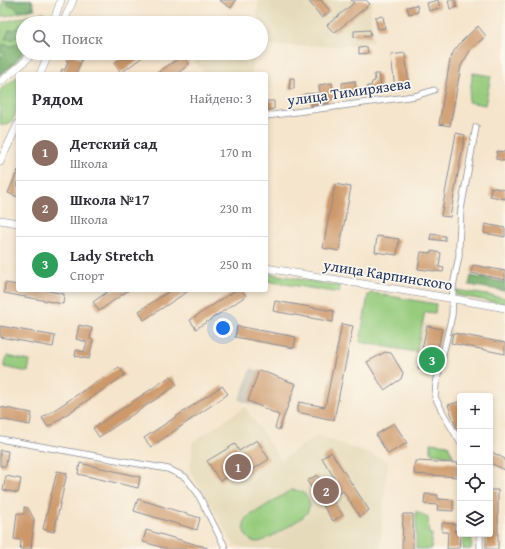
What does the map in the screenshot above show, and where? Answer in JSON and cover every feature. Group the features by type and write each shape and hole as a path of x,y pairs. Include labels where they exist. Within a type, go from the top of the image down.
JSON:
{"main road":[{"path":"55,16 61,0"},
{"path":"66,16 73,0"},
{"path":"0,82 26,60"},
{"path":"41,72 46,60"},
{"path":"0,162 16,128"},
{"path":"0,220 16,223"},
{"name":"улица Карпинского","path":"268,268 505,308"}],"street":[{"name":"улица Тимирязева","path":"268,116 415,96 434,90"},
{"path":"457,437 435,397 436,384 452,315 452,298 459,256 461,209 476,127"},
{"path":"0,439 168,469 185,477 197,492 225,549"},
{"path":"480,537 480,549"}],"shaded area":[{"path":"259,0 374,0 370,11 373,41 360,41 360,46 268,46 268,16 257,15"},
{"path":"240,14 250,16 219,16"},
{"path":"194,60 253,60 252,72 203,72"},
{"path":"423,323 452,329 438,383 411,376"},
{"path":"251,368 296,384 284,416 239,400"},
{"path":"245,407 281,460 318,435 388,461 380,549 250,549 234,545 190,471 193,442"}],"green space":[{"path":"3,0 32,0 35,9 1,16"},
{"path":"8,0 31,0 33,8 18,11 14,6 8,5"},
{"path":"44,12 44,16 28,16"},
{"path":"16,19 16,60 17,60 10,68 0,75 0,23"},
{"path":"16,28 16,37 13,39 5,39 9,30"},
{"path":"3,44 11,46 16,44 16,59 0,74 0,56 2,57 5,54 0,51"},
{"path":"473,73 491,76 485,105 468,102"},
{"path":"16,78 16,111 12,121 7,125 0,125 0,90"},
{"path":"268,273 339,286 340,293 268,281"},
{"path":"471,276 505,282 505,291 469,285"},
{"path":"456,290 505,298 505,304 456,295"},
{"path":"372,293 436,304 435,313 425,312 416,352 360,342 368,295"},
{"path":"7,356 30,361 28,372 4,367"},
{"path":"431,443 448,445 453,456 431,453"},
{"path":"291,490 300,491 307,497 309,506 306,514 285,529 262,541 257,542 249,539 244,531 244,522 246,518"},
{"path":"416,511 428,518 429,534 432,534 431,549 416,549"},
{"path":"463,537 472,537 471,549 462,549"}],"building":[{"path":"219,0 236,0 231,8"},
{"path":"308,0 321,0 330,11 322,18"},
{"path":"351,0 366,0 370,4 334,33 327,25 354,3"},
{"path":"438,0 440,8 429,11 427,3"},
{"path":"448,0 455,0 457,7 450,9"},
{"path":"417,5 418,12 409,14 407,7"},
{"path":"383,16 385,28 378,29 375,17"},
{"path":"478,26 486,36 471,49 461,66 450,126 439,124 450,60 454,51 461,42"},
{"path":"370,30 371,36 354,37 354,31"},
{"path":"367,47 368,53 359,54 359,48"},
{"path":"405,53 409,87 395,89 391,55"},
{"path":"66,60 82,60 77,72 61,72 62,69 65,70 68,61"},
{"path":"118,60 139,60 122,72 120,72 114,63"},
{"path":"176,60 186,60 189,64 179,72 159,72"},
{"path":"374,74 379,74 382,93 369,95 367,86 371,86 372,82 375,81"},
{"path":"290,78 294,78 294,89 289,89"},
{"path":"355,81 356,96 343,98 342,83"},
{"path":"332,83 334,99 328,100 329,103 311,106 311,102 305,102 304,94 320,93 319,85"},
{"path":"268,101 274,101 274,109 268,110"},
{"path":"456,133 465,135 450,217 441,216"},
{"path":"497,151 505,152 505,161 496,159"},
{"path":"16,175 16,196 8,193"},
{"path":"335,184 351,187 339,251 323,248"},
{"path":"491,187 505,190 505,199 490,196"},
{"path":"485,224 505,228 505,237 484,233"},
{"path":"431,234 445,236 445,241 430,239"},
{"path":"377,236 399,239 397,255 375,252"},
{"path":"431,251 441,253 439,267 444,268 443,272 418,269 421,252 431,253"},
{"path":"473,265 505,271 505,280 471,273"},
{"path":"5,283 16,285 16,292 54,292 64,294 63,304 4,293"},
{"path":"107,292 126,292 99,311 93,302"},
{"path":"168,292 187,292 144,320 139,311"},
{"path":"233,292 243,292 246,296 196,329 190,320"},
{"path":"275,301 334,311 333,322 273,311"},
{"path":"342,324 353,326 334,420 297,412 299,402 325,407"},
{"path":"79,325 92,328 90,339 93,340 89,359 75,356 76,350 84,352 87,342 76,339"},
{"path":"0,326 55,336 53,347 0,337"},
{"path":"237,326 296,337 294,348 235,337"},
{"path":"427,326 442,329 433,373 418,369"},
{"path":"453,333 505,343 505,354 451,343"},
{"path":"385,352 391,353 403,373 401,379 384,390 367,362"},
{"path":"119,367 125,375 48,427 42,418"},
{"path":"259,370 296,384 279,430 275,428 279,415 248,401"},
{"path":"171,376 177,385 99,437 93,428"},
{"path":"222,386 228,394 151,447 144,438"},
{"path":"457,402 457,428 453,419 448,405"},
{"path":"0,407 32,413 30,425 0,419"},
{"path":"394,423 407,443 388,454 376,435"},
{"path":"257,440 269,459 242,477 237,469 220,481 207,461 235,444 239,451"},
{"path":"0,450 8,451 6,466 0,466"},
{"path":"331,452 369,510 360,517 343,491 331,498 343,515 333,521 307,481 317,475 327,491 338,484 322,458"},
{"path":"493,453 505,459 505,470 493,464"},
{"path":"415,461 457,463 457,477 414,474"},
{"path":"80,463 140,477 138,488 78,474"},
{"path":"57,471 67,473 54,532 43,529"},
{"path":"6,476 21,479 18,493 3,490"},
{"path":"493,490 498,490 498,549 486,549 486,537 493,537"},
{"path":"425,494 438,495 438,499 453,500 453,511 437,510 438,505 424,504"},
{"path":"138,499 200,518 197,530 134,511"},
{"path":"24,507 28,508 34,519 31,549 20,549 21,540 14,539 17,513 24,514"},
{"path":"403,514 413,514 413,549 402,549"},
{"path":"442,523 455,524 454,532 457,532 457,537 460,537 459,548 447,549 448,532 442,532"},
{"path":"146,530 208,548 168,549 143,542"}],"place":[{"name":"Lady Stretch","path":"432,360"},
{"name":"Детский сад","path":"238,467"},
{"name":"Школа №17","path":"326,491"}]}
